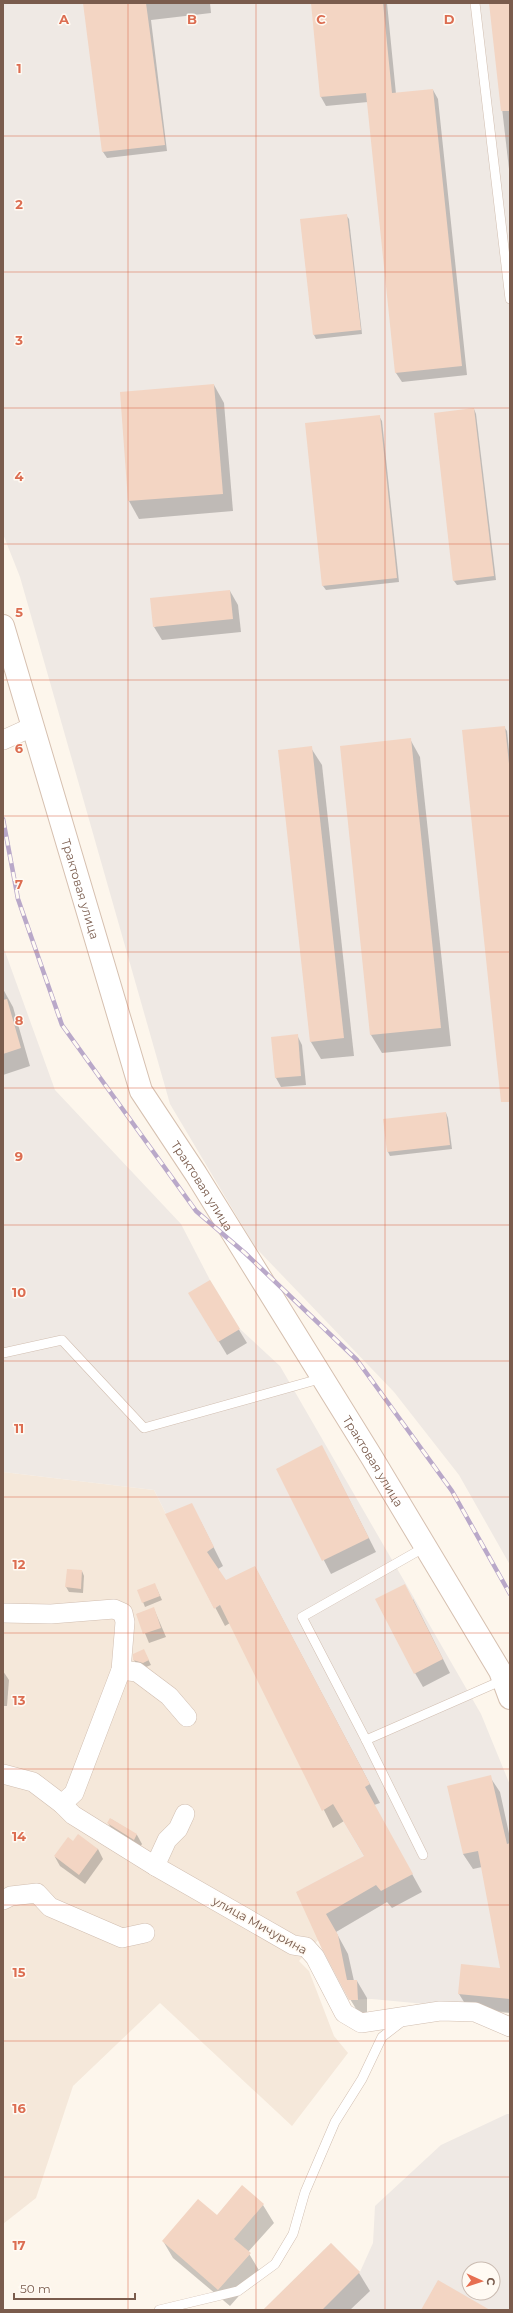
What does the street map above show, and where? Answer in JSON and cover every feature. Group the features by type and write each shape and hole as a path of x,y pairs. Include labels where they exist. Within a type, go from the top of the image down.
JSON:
{"main road":[{"name":"Трактовая улица","path":"3,626 141,1091 196,1174 323,1378 425,1546 507,1689"}],"street":[{"path":"3,740 32,727"},
{"path":"3,1613 51,1614 114,1609 123,1613 125,1622 121,1670 74,1793 62,1804"},
{"path":"121,1670 137,1672 169,1696 187,1717"},
{"name":"улица Мичурина","path":"3,1774 33,1782 74,1815 155,1866 294,1945 306,1947 315,1957 344,2013 361,2023 409,2017 440,2011 475,2012 510,2027"},
{"path":"155,1866 167,1840 178,1829 184,1814"},
{"path":"3,1900 11,1896 37,1893 50,1907 122,1938 145,1933"}],"lane":[{"path":"475,3 510,299"},
{"path":"3,1353 62,1340 144,1428 323,1378"},
{"path":"423,1855 366,1740 302,1617 425,1546"},
{"path":"366,1740 507,1689"},
{"path":"159,2310 238,2291 275,2264 293,2234 305,2192 335,2122 362,2079 382,2037 409,2017"}],"shaded area":[{"path":"3,3 510,3 510,1565 459,1475 394,1392 255,1247 170,1104 20,577 3,534"},
{"path":"3,946 55,1090 181,1224 210,1280 240,1329 280,1366 481,1714 510,1785 510,2012 372,1999 341,2000 330,1982 319,1939 296,1892 363,1856 220,1606 214,1609 154,1490 3,1472"},
{"path":"3,1472 154,1490 214,1609 220,1605 364,1856 319,1939 299,1961 309,1971 334,2036 348,2053 292,2126 160,2003 73,2086 36,2198 3,2224"},
{"path":"507,2114 510,2114 510,2310 263,2310 331,2243 360,2272 373,2243 375,2206 441,2145"}],"building":[{"path":"83,3 146,3 165,145 102,152"},
{"path":"311,3 383,3 392,93 433,89 462,366 395,373 366,93 320,97"},
{"path":"489,3 510,3 510,111 501,111"},
{"path":"347,214 361,330 313,335 300,219"},
{"path":"214,384 223,494 128,501 120,392"},
{"path":"474,408 494,576 453,581 434,413"},
{"path":"380,415 397,578 322,586 305,423"},
{"path":"230,590 233,619 153,627 150,598"},
{"path":"505,726 510,773 510,1102 501,1102 462,730"},
{"path":"411,738 441,1028 370,1035 340,746"},
{"path":"312,746 344,1038 310,1042 278,750"},
{"path":"7,999 21,1048 3,1054 3,1000"},
{"path":"298,1034 301,1076 275,1078 271,1037"},
{"path":"446,1112 450,1145 387,1152 383,1119"},
{"path":"210,1280 240,1329 218,1342 188,1293"},
{"path":"322,1445 369,1538 322,1561 276,1469"},
{"path":"192,1503 214,1547 207,1552 226,1580 255,1566 370,1784 365,1787 413,1874 381,1891 376,1885 326,1914 338,1935 347,1980 357,1980 358,2000 349,2000 321,1947 296,1892 364,1856 333,1804 322,1811 220,1605 214,1609 165,1514"},
{"path":"67,1569 82,1570 81,1589 65,1587"},
{"path":"155,1583 160,1596 142,1603 137,1590"},
{"path":"405,1584 443,1659 414,1674 375,1599"},
{"path":"154,1607 161,1628 143,1634 136,1614"},
{"path":"144,1649 149,1660 143,1663 133,1660 133,1654"},
{"path":"491,1775 507,1844 510,1843 510,1999 458,1994 461,1964 500,1968 478,1851 463,1854 447,1786"},
{"path":"110,1818 137,1834 134,1840 107,1823"},
{"path":"78,1834 98,1849 79,1875 54,1856 68,1837 73,1841"},
{"path":"242,2185 264,2204 234,2239 251,2253 218,2290 162,2241 198,2199 217,2215"},
{"path":"331,2243 360,2272 322,2310 263,2310"},
{"path":"438,2280 461,2293 461,2301 474,2301 490,2310 421,2310"}],"railway":[{"path":"3,819 18,899 62,1025 196,1211 245,1253 357,1360 452,1491 510,1594"}]}
